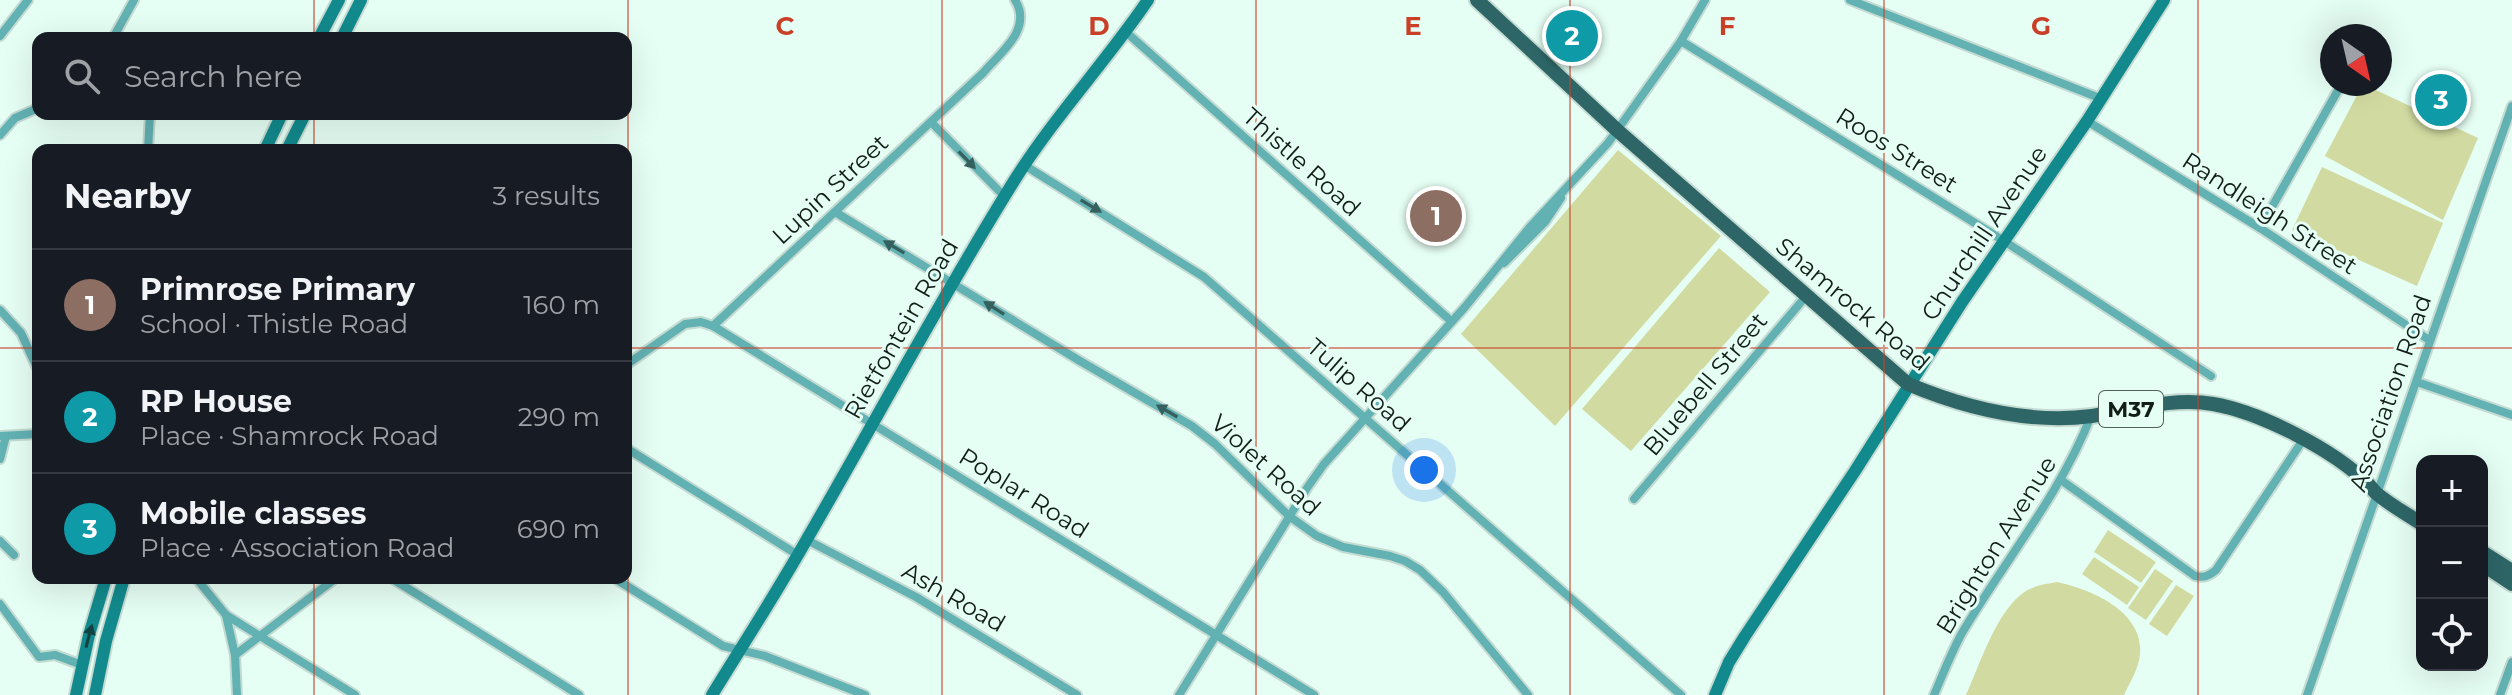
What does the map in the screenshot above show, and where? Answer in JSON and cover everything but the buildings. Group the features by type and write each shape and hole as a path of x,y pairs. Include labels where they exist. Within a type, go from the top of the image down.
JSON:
{"main road":[{"name":"Shamrock Road","path":"1477,0 1618,131 1908,384 1983,409 2034,417 2091,416 2151,405 2210,404 2261,418 2303,440 2345,465 2416,519"},
{"name":"Shamrock Road","path":"2375,487 2416,510"},
{"path":"2488,556 2512,571"},
{"path":"2488,568 2512,584"}],"street":[{"path":"0,36 28,0"},
{"path":"116,32 134,0"},
{"path":"322,32 339,0"},
{"path":"345,32 361,0"},
{"name":"Lupin Street","path":"713,326 983,73 1017,33 1022,20 1015,0"},
{"name":"Rietfontein Road","path":"712,695 807,540 871,423 1024,165 1148,0"},
{"path":"1179,695 1324,464 1495,271 1545,222 1563,193 1618,131 1681,41 1705,0"},
{"path":"1850,0 2102,99"},
{"name":"Churchill Avenue","path":"1715,695 1729,662 1745,636 1855,471 1908,384 2102,99 2164,0"},
{"name":"Thistle Road","path":"1126,32 1451,321"},
{"name":"Roos Street","path":"1681,41 2004,241 2211,376"},
{"path":"2260,228 2335,96"},
{"name":"Association Road","path":"2307,695 2375,487 2417,382 2512,106"},
{"path":"0,135 15,118 32,111"},
{"path":"148,144 150,120"},
{"path":"268,144 279,120"},
{"path":"290,144 302,120"},
{"name":"Randleigh Street","path":"2087,121 2260,228 2429,340"},
{"path":"931,122 1005,197"},
{"name":"Tulip Road","path":"1024,165 1204,277 1681,695"},
{"name":"Violet Road","path":"835,212 1192,426 1215,444 1289,516 1329,542 1390,556 1420,570 1443,592 1528,695"},
{"name":"Bluebell Street","path":"1634,499 1807,295"},
{"path":"0,310 21,333 32,357"},
{"path":"632,361 685,324 701,322 713,326"},
{"name":"Poplar Road","path":"713,326 1314,695"},
{"path":"2417,382 2512,415"},
{"name":"Brighton Avenue","path":"1934,695 1961,635 2061,480 2091,416"},
{"path":"0,459 3,436 32,434"},
{"path":"2061,480 2202,578 2216,570 2303,440"},
{"path":"632,452 798,555"},
{"name":"Ash Road","path":"807,540 916,597 1077,695"},
{"path":"0,541 14,555"},
{"path":"76,695 104,584"},
{"path":"95,695 122,584"},
{"path":"201,584 226,615 355,695"},
{"path":"235,655 328,584"},
{"path":"401,584 579,695"},
{"path":"624,584 723,646 765,656 865,695"},
{"path":"0,604 39,657 55,655 82,665"},
{"path":"226,615 235,655 237,695"},
{"path":"2500,695 2512,662"}],"green space":[{"path":"2357,96 2389,96 2478,138 2443,220 2325,156"},
{"path":"1618,150 1721,236 1555,426 1461,334"},
{"path":"2322,167 2443,223 2417,286 2292,230"},
{"path":"1719,248 1770,292 1631,451 1582,409"},
{"path":"2108,530 2156,562 2141,583 2094,552"},
{"path":"2094,557 2139,587 2127,605 2082,574"},
{"path":"2155,569 2173,581 2146,620 2128,608"},
{"path":"2057,582 2084,590 2112,604 2133,626 2139,639 2140,654 2124,695 1966,695 1990,638 2006,610 2026,591"},
{"path":"2176,585 2194,596 2167,636 2149,624"}],"place":[{"name":"RP House","path":"1572,36"},
{"name":"Mobile classes","path":"2441,100"},
{"name":"Primrose Primary","path":"1436,216"}]}
